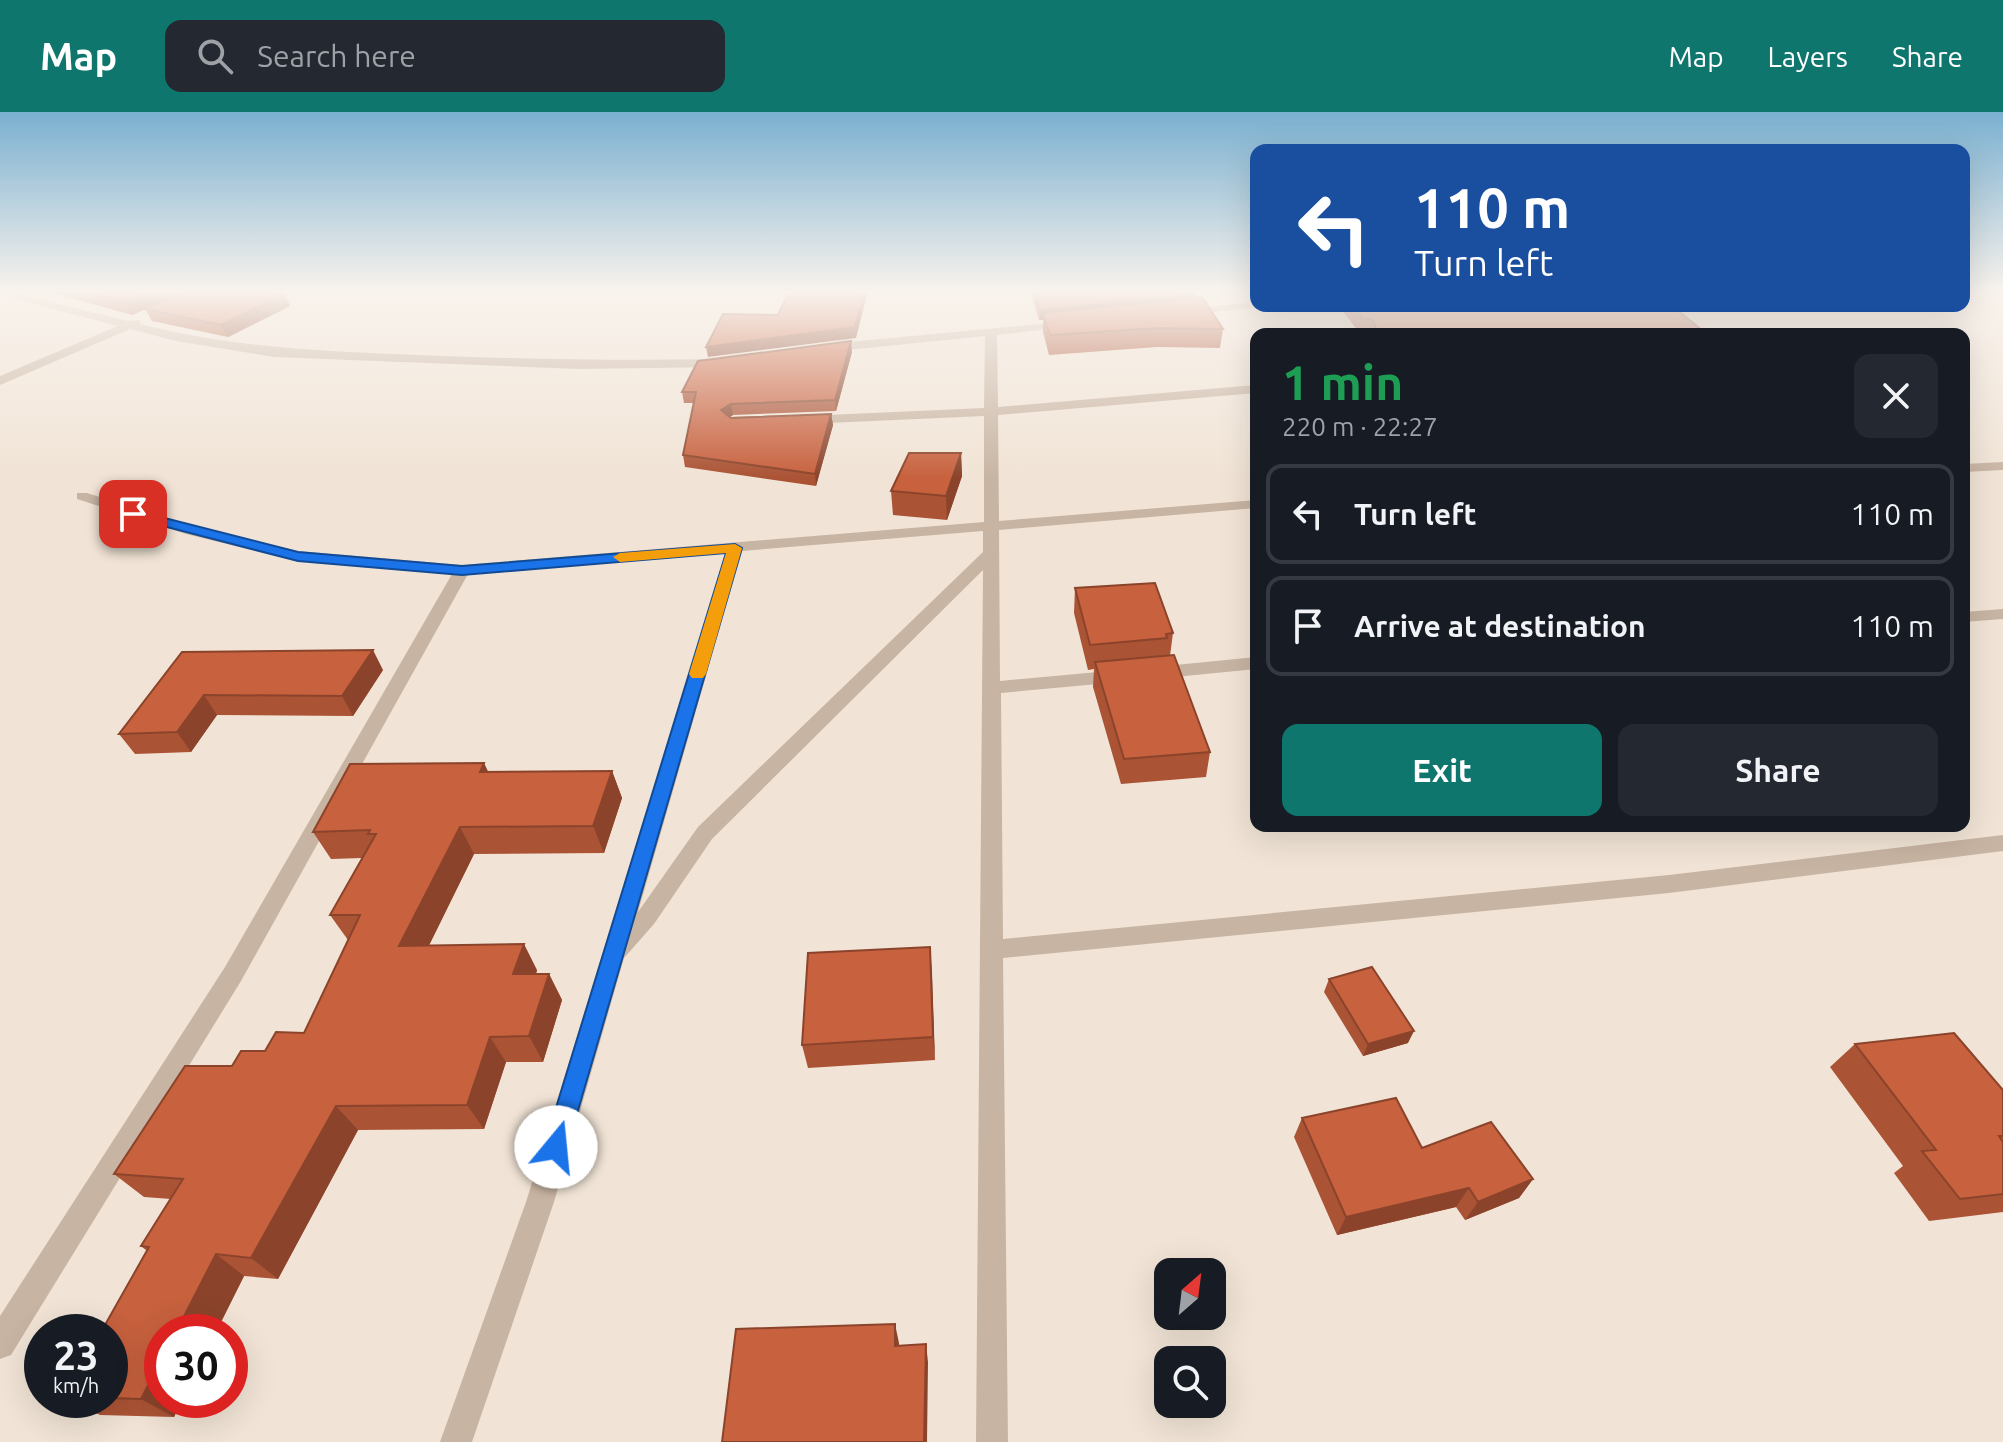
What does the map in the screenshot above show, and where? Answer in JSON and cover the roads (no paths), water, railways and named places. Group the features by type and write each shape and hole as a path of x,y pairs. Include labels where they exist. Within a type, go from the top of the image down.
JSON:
{"street":[{"path":"0,381 62,354"},
{"path":"292,354 579,365 704,365 735,361"},
{"path":"991,354 992,1442"},
{"path":"794,420 991,412 1250,390"},
{"path":"1970,468 2003,466"},
{"path":"82,496 191,531 298,556 462,570 1250,505"},
{"path":"456,1442 540,1202 735,548"},
{"path":"614,955 646,918 705,833 992,552"},
{"path":"0,1344 233,974 462,570"},
{"path":"1970,617 2003,614"},
{"path":"992,688 1250,664"},
{"path":"992,950 1669,884 2003,843"}]}
